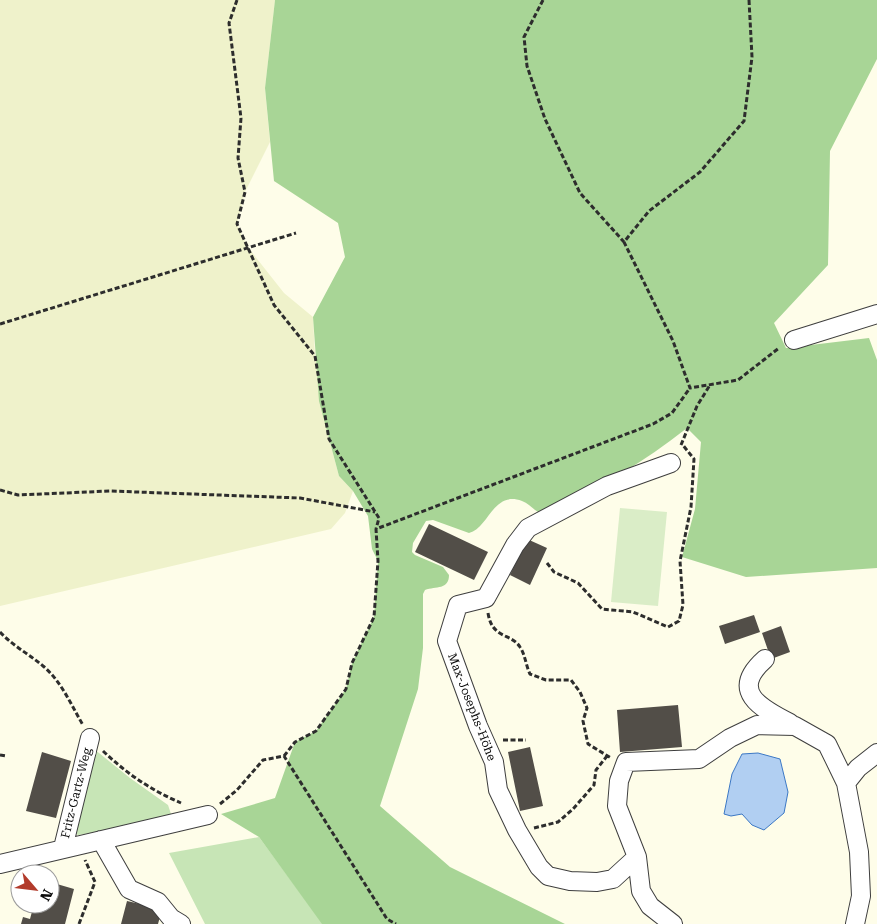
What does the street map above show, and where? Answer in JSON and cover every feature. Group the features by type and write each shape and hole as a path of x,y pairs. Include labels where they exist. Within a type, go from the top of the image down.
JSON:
{"street":[{"path":"794,340 877,314"},
{"path":"486,598 515,545 528,528 607,486 671,463"},
{"name":"Max-Josephs-Höhe","path":"486,598 458,605 447,641 478,726 494,762 498,790 517,830 539,867 548,876 570,881 597,882 612,879"},
{"path":"765,659 752,671 748,685 754,700 766,711 827,744 846,783 859,852 860,896 855,924"},
{"path":"643,898 637,857 618,806 619,781 626,762 699,759 730,738 757,725 795,726"},
{"name":"Fritz-Gartz-Weg","path":"70,847 90,738"},
{"path":"846,783 858,768 877,753"},
{"path":"0,864 208,815"},
{"path":"106,839 130,889 158,902 171,918 180,924"},
{"path":"637,857 612,879 643,898 650,906 674,924"}],"path":[{"path":"0,632 14,647 43,666 58,682 90,738 123,770 152,790 208,815 238,790 263,760 284,756 296,742 316,731 346,689 352,663 374,617 378,561 376,529 379,518 329,439 315,356 274,305 237,224 245,192 238,158 241,118 229,23 237,0"},
{"path":"543,0 524,38 527,66 545,119 580,193 624,242 673,341 690,388"},
{"path":"624,242 649,211 700,172 744,121 752,57 750,0"},
{"path":"0,324 296,232"},
{"path":"376,529 653,424 672,413 690,388 738,380 794,340"},
{"path":"671,463 682,444 697,406 710,385"},
{"path":"547,563 554,572 578,583 602,609 633,612 668,627 679,621 682,605 680,561 691,507 694,459 682,444"},
{"path":"0,490 18,495 110,491 300,498 375,512"},
{"path":"486,598 490,622 498,632 520,647 530,674 546,680 571,680 580,692 587,708 583,721 588,744 600,749 607,756 626,762"},
{"path":"0,755 6,756"},
{"path":"284,756 303,787 309,792 387,918 396,924"},
{"path":"517,830 549,826 558,822 594,785 596,770 607,756"},
{"path":"70,847 95,882 79,924"}],"green space":[{"path":"0,0 275,0 265,88 270,142 245,192 237,224 247,246 284,293 313,317 315,356 329,439 339,476 353,491 345,513 331,529 0,606"},
{"path":"275,0 877,0 877,59 830,151 828,265 774,323 786,348 869,338 877,360 877,568 746,577 682,557 695,509 701,442 687,428 617,476 542,514 522,501 512,499 498,505 476,530 469,533 433,520 426,521 413,543 412,552 415,555 443,567 449,575 447,583 441,587 425,590 423,594 423,648 418,689 380,806 450,867 565,924 322,924 259,837 221,814 275,798 295,742 316,731 346,689 352,663 374,617 378,561 372,549 368,516 353,491 339,476 319,401 313,317 345,257 338,223 274,181 265,88"},
{"path":"620,508 667,512 658,606 611,602"},
{"path":"94,749 168,805 173,820 78,835 73,832"},
{"path":"259,837 323,924 205,924 169,853"}],"water":[{"path":"758,753 780,759 788,792 784,813 764,830 752,825 742,814 731,816 724,814 732,774 742,754"}],"building":[{"path":"429,524 488,552 474,580 415,552"},
{"path":"527,539 547,548 530,585 510,575"},
{"path":"754,615 760,632 725,644 719,626"},
{"path":"781,626 790,652 771,659 762,633"},
{"path":"678,705 682,747 620,752 617,710"},
{"path":"530,747 543,806 520,811 508,752"},
{"path":"42,752 71,761 56,818 26,811"},
{"path":"60,885 74,889 65,924 21,924 23,917 30,919 31,914 60,914"},
{"path":"127,901 162,909 158,924 121,924"}]}
